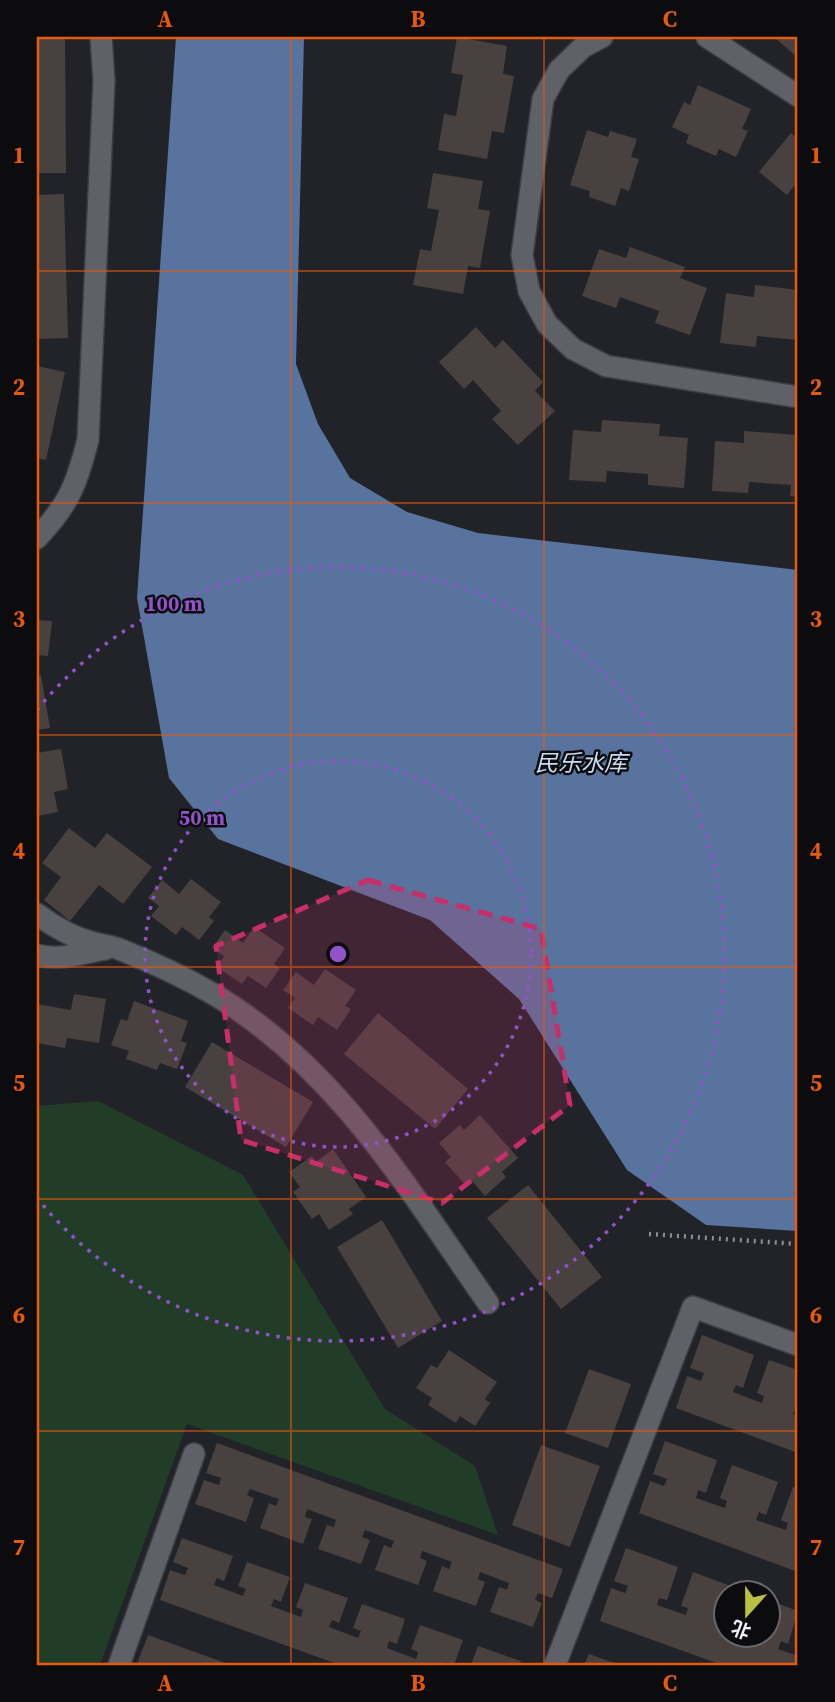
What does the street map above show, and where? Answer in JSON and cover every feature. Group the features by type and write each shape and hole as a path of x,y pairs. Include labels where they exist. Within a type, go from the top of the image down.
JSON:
{"lane":[{"path":"37,538 60,513 78,478 88,440 104,81 101,37"},
{"path":"707,37 798,96"},
{"path":"588,40 559,70 543,99 522,256 529,291 547,324 573,349 606,366 798,397"},
{"path":"37,914 62,930 88,941 115,947 157,964 225,1001 270,1032 303,1061 363,1126 488,1303"},
{"path":"37,955 66,957 115,947"},
{"path":"555,1665 693,1307 798,1345"},
{"path":"119,1665 194,1454"}],"path":[{"path":"649,1234 798,1244"}],"highlighted area":[{"path":"368,880 541,929 570,1105 442,1203 241,1140 216,946"}],"green space":[{"path":"98,1101 243,1175 385,1409 475,1466 498,1535 187,1424 100,1665 37,1665 37,1106"}],"water":[{"name":"民乐水库","path":"176,37 304,37 296,364 318,424 350,478 407,512 478,533 798,570 798,1231 706,1225 627,1170 519,999 430,920 218,839 169,778 137,598"}],"building":[{"path":"37,37 65,37 66,173 37,173"},
{"path":"457,37 507,46 503,74 514,76 504,133 492,131 487,159 438,150 444,114 456,116 463,75 451,73"},
{"path":"774,37 798,37 798,58"},
{"path":"698,85 751,109 742,129 748,131 736,157 719,149 716,156 686,143 689,135 672,127 684,102 690,105"},
{"path":"587,130 608,137 610,131 637,139 631,157 639,159 629,191 621,188 615,206 589,197 590,191 570,185"},
{"path":"791,133 798,139 798,189 794,186 787,195 759,172"},
{"path":"433,173 483,181 478,209 490,211 480,268 468,266 463,294 413,285 420,249 431,251 439,210 427,208"},
{"path":"64,194 68,338 37,339 37,195"},
{"path":"630,247 685,267 680,278 707,288 690,335 655,323 659,311 620,297 616,308 582,296 599,249 626,258"},
{"path":"755,285 798,290 798,340 757,336 756,347 720,343 726,293 754,297"},
{"path":"476,327 495,348 503,340 543,382 535,391 555,411 518,445 492,419 501,411 473,380 464,389 439,362"},
{"path":"37,366 65,372 46,460 37,458"},
{"path":"602,420 660,424 659,436 688,438 684,488 648,485 648,474 607,471 606,482 569,480 573,430 601,432"},
{"path":"744,431 798,435 798,497 790,496 791,485 749,482 748,493 712,491 715,441 744,443"},
{"path":"37,620 52,621 48,656 37,655"},
{"path":"41,675 50,728 37,730 37,676"},
{"path":"61,749 68,789 54,792 58,812 37,816 37,753"},
{"path":"69,828 95,848 107,833 152,867 123,904 99,885 70,921 44,900 61,877 42,863"},
{"path":"191,879 221,902 209,917 214,921 199,940 182,927 176,935 151,916 159,906 148,898 162,880 179,894"},
{"path":"254,927 285,948 274,964 280,968 266,988 248,976 242,984 217,967 224,956 212,948 225,930 243,943"},
{"path":"325,969 356,990 345,1006 351,1009 337,1030 318,1017 313,1025 288,1008 295,998 283,990 296,972 314,985"},
{"path":"74,994 106,999 99,1043 67,1038 65,1048 37,1043 37,1004 71,1010"},
{"path":"134,1001 188,1021 181,1041 187,1043 177,1069 160,1063 157,1070 126,1059 129,1051 111,1045 121,1019 127,1021"},
{"path":"378,1013 468,1089 435,1129 344,1054"},
{"path":"212,1042 313,1102 286,1147 185,1087"},
{"path":"480,1115 518,1158 502,1172 506,1177 485,1196 473,1182 467,1187 445,1162 451,1157 439,1143 460,1125 464,1130"},
{"path":"333,1149 366,1197 349,1209 353,1214 329,1230 319,1214 312,1219 293,1192 300,1187 289,1172 312,1156 316,1162"},
{"path":"528,1185 602,1277 561,1309 487,1218"},
{"path":"382,1220 442,1321 398,1348 337,1247"},
{"path":"702,1335 754,1355 743,1388 736,1385 733,1392 762,1403 764,1396 757,1393 769,1360 798,1370 798,1408 796,1407 793,1414 798,1416 798,1453 676,1408 687,1376 701,1381 704,1373 690,1368"},
{"path":"449,1350 497,1382 485,1399 490,1403 475,1426 460,1416 456,1423 428,1405 432,1398 416,1388 431,1365 437,1368"},
{"path":"589,1369 631,1384 608,1448 565,1433"},
{"path":"665,1441 717,1460 706,1493 698,1490 696,1498 725,1508 727,1501 720,1498 732,1465 778,1482 766,1515 759,1512 756,1520 786,1530 788,1523 781,1520 793,1487 798,1489 798,1572 639,1513 650,1481 664,1486 667,1479 653,1474"},
{"path":"217,1443 563,1569 552,1598 538,1593 535,1600 542,1603 533,1627 490,1612 499,1587 507,1590 509,1583 480,1572 478,1579 485,1582 476,1606 433,1591 442,1566 449,1569 452,1562 422,1551 420,1558 427,1561 418,1585 375,1570 384,1545 391,1548 394,1541 365,1530 362,1537 370,1540 361,1564 318,1549 327,1525 334,1527 336,1520 307,1509 305,1517 312,1519 303,1544 260,1528 269,1503 276,1506 279,1499 250,1489 247,1495 254,1498 246,1522 195,1504 204,1480 219,1485 221,1478 206,1473"},
{"path":"541,1445 600,1466 570,1547 512,1525"},
{"path":"182,1538 233,1556 224,1581 217,1578 214,1585 243,1596 246,1589 238,1586 247,1562 290,1577 281,1602 274,1599 271,1606 301,1617 303,1610 296,1607 305,1583 348,1598 339,1623 332,1620 329,1627 358,1638 361,1631 353,1628 362,1604 405,1619 397,1644 389,1641 387,1648 416,1659 418,1652 411,1649 420,1625 463,1640 454,1665 447,1662 446,1665 340,1665 160,1600 170,1570 185,1575 188,1568 173,1562"},
{"path":"626,1548 678,1567 667,1600 659,1598 657,1605 686,1615 688,1608 681,1606 693,1572 715,1580 712,1580 712,1650 781,1650 798,1656 798,1665 722,1665 600,1621 611,1588 625,1593 628,1586 614,1581"},
{"path":"782,1605 798,1611 788,1644 782,1641"},
{"path":"148,1635 231,1665 139,1665 137,1664"},
{"path":"478,1646 521,1661 519,1665 471,1665"},
{"path":"589,1654 620,1665 584,1665"}]}
